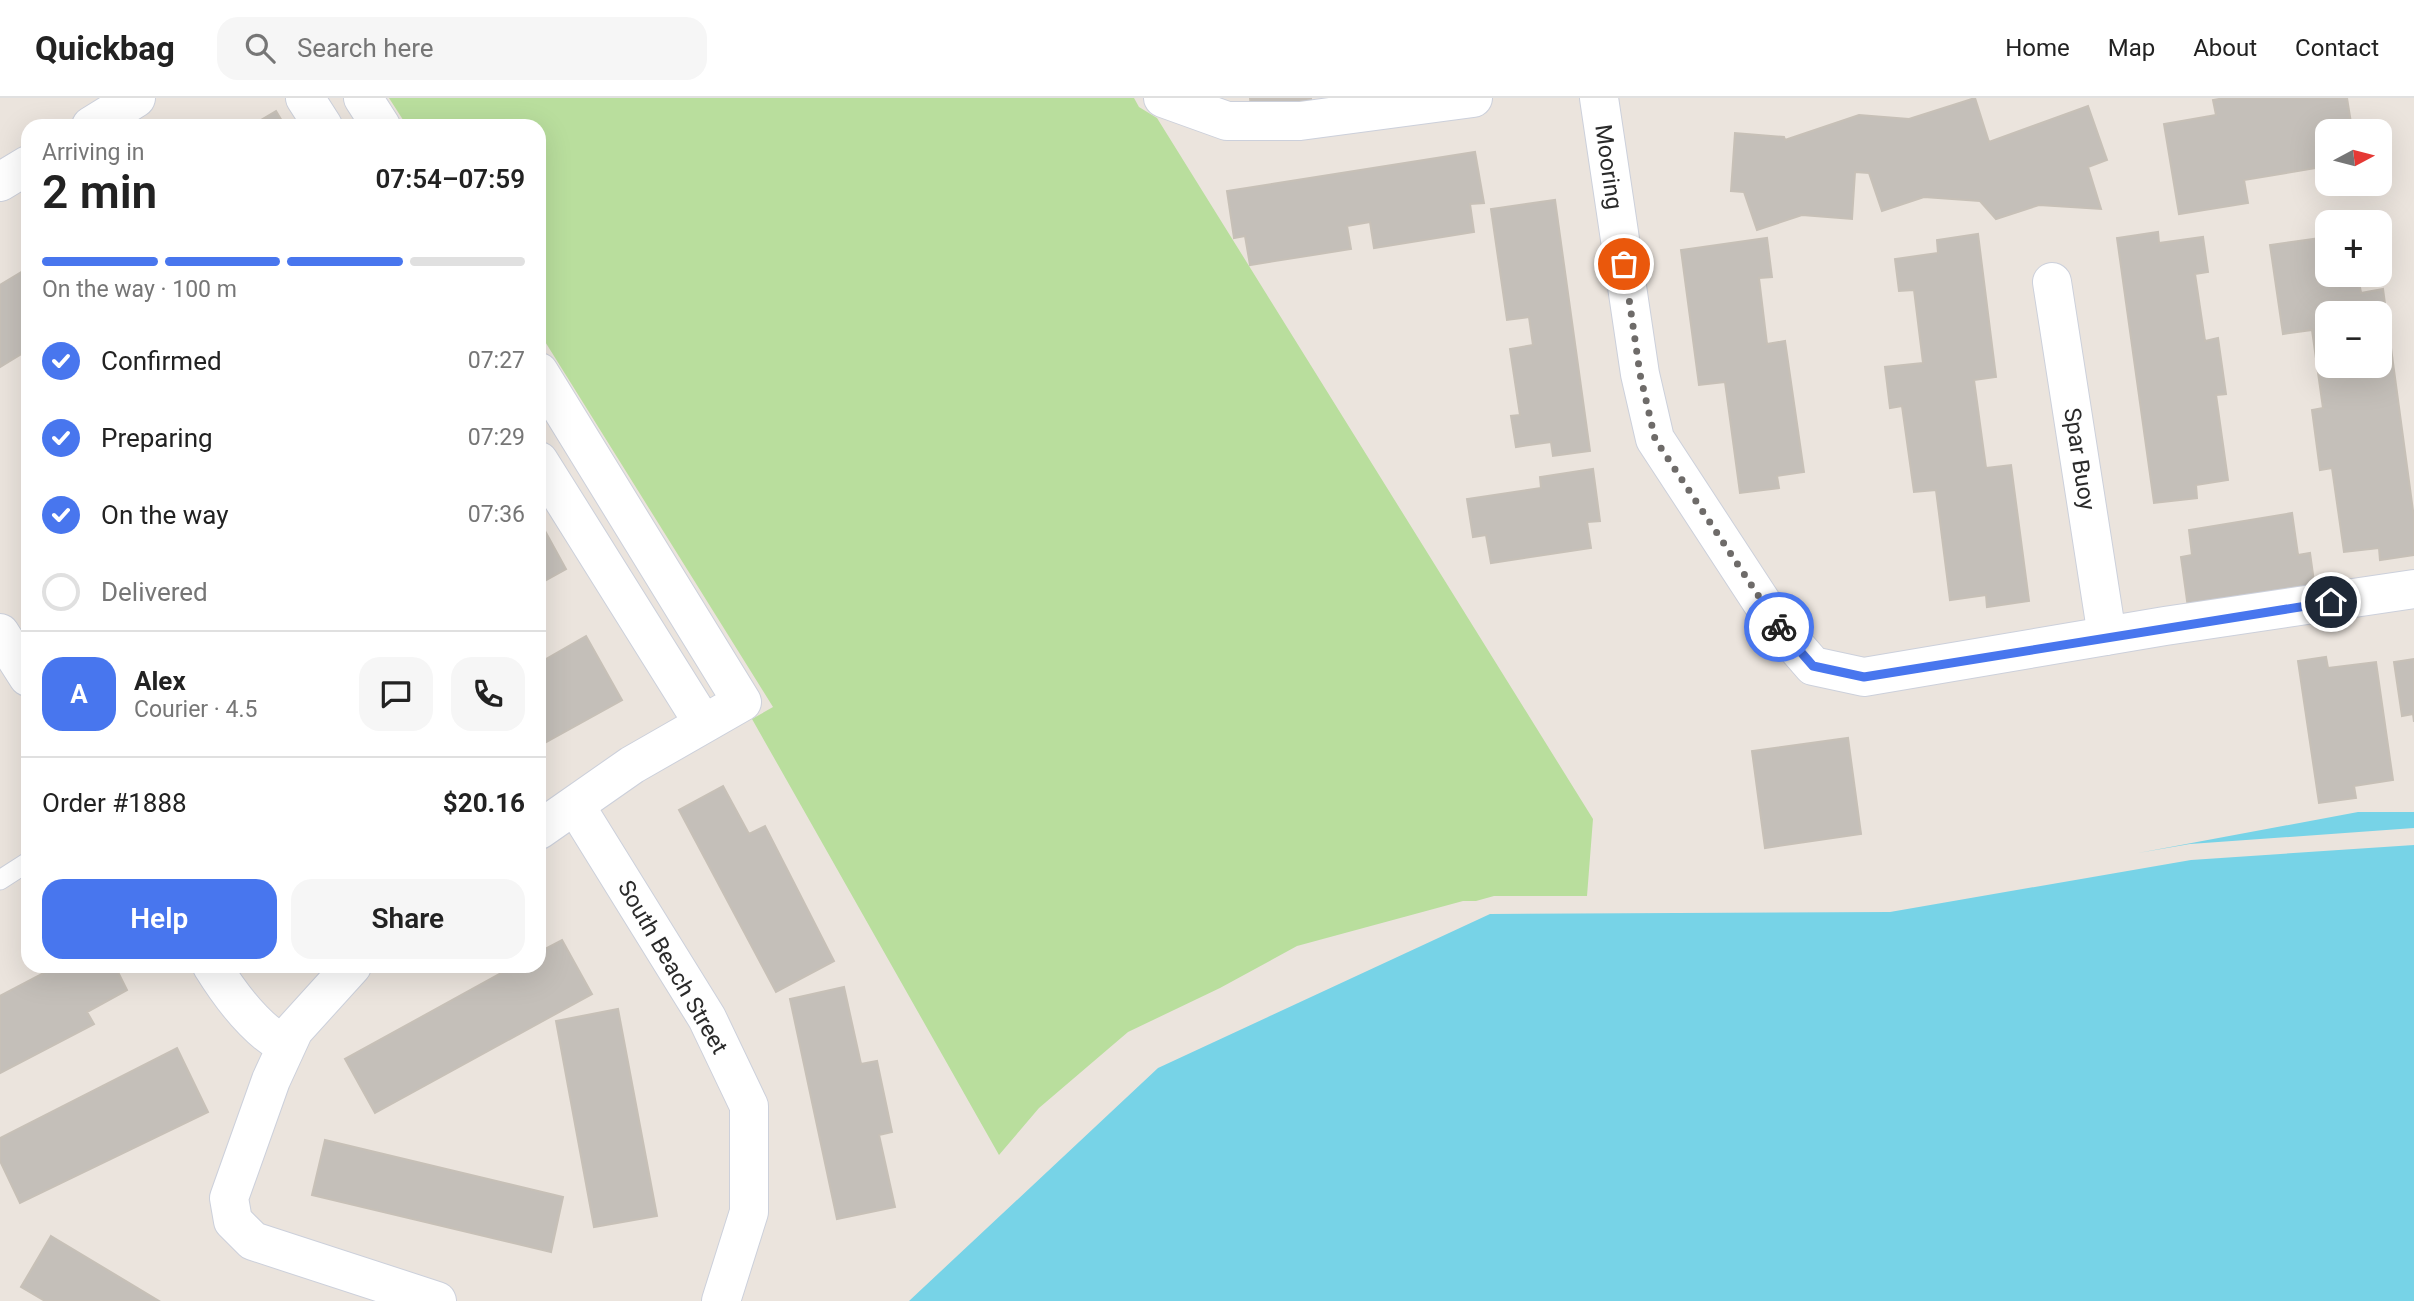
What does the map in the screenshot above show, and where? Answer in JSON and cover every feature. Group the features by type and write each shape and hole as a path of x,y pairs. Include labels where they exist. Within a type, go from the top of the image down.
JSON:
{"street":[{"path":"305,98 318,119"},
{"path":"363,98 376,119"},
{"path":"1163,98 1227,121 1300,121 1473,98"},
{"name":"Mooring","path":"1599,98 1640,374 1655,439 1774,621 1813,666 1864,677 2414,589"},
{"path":"0,182 21,169"},
{"name":"Spar Buoy","path":"2052,282 2107,636"},
{"path":"546,394 742,702 632,765 546,825"},
{"path":"546,472 704,723"},
{"path":"0,633 21,666"},
{"name":"South Beach Street","path":"575,805 708,1018 749,1106 749,1212 721,1301"},
{"path":"216,973 227,990 274,1040 286,1046"},
{"path":"346,973 294,1030 286,1046 271,1080 229,1198 233,1221 253,1241 437,1301"}],"lane":[{"path":"0,880 21,866"}],"green space":[{"path":"389,98 1134,98 1139,107 1157,118 1593,819 1587,896 1494,896 1463,901 1297,946 1220,988 1128,1032 1039,1108 999,1155 752,719 773,707 546,343 546,119 402,119"}],"water":[{"path":"2358,812 2414,812 2414,828 2190,844 2138,853"},
{"path":"2414,845 2414,1301 909,1301 1158,1068 1490,914 1890,912 2191,860"}],"building":[{"path":"1250,98 1311,98 1311,100 1251,108"},
{"path":"1975,98 1989,142 2088,106 2107,160 2088,167 2101,209 2039,205 1996,219 1980,201 1924,197 1882,211 1869,173 1855,172 1852,219 1802,215 1757,230 1744,192 1731,191 1735,133 1784,137 1785,140 1859,115 1909,119"},
{"path":"2347,98 2350,119 2315,119 2315,168 2244,180 2248,203 2179,214 2164,124 2216,115 2213,100"},
{"path":"276,111 281,119 263,119"},
{"path":"1475,152 1484,203 1470,204 1474,232 1374,248 1370,222 1347,226 1351,249 1250,265 1245,236 1234,238 1227,191"},
{"path":"1555,200 1590,451 1553,456 1551,442 1516,447 1511,416 1520,415 1510,349 1533,345 1529,317 1507,320 1491,209"},
{"path":"2158,232 2159,243 2203,237 2208,272 2195,274 2205,341 2218,338 2226,394 2216,395 2228,480 2196,485 2197,498 2154,503 2117,238"},
{"path":"1978,234 1996,377 1974,380 1986,468 2011,465 2029,601 1987,607 1986,595 1950,600 1936,490 1914,492 1902,406 1890,408 1885,367 1923,363 1914,290 1899,291 1895,259 1938,253 1937,240"},
{"path":"1767,238 1772,277 1759,278 1767,344 1785,341 1804,472 1777,476 1779,488 1740,493 1725,382 1699,385 1681,250"},
{"path":"2315,239 2315,287 2360,287 2361,293 2383,289 2385,301 2315,301 2315,351 2312,330 2283,334 2270,245"},
{"path":"21,272 21,354 0,367 0,285"},
{"path":"2392,355 2414,518 2414,555 2380,560 2379,548 2344,552 2332,468 2320,470 2312,410 2323,408 2319,378 2392,378"},
{"path":"1593,469 1600,521 1587,522 1591,548 1491,563 1486,535 1473,537 1467,499 1541,488 1540,477"},
{"path":"2292,513 2298,555 2310,553 2316,596 2189,615 2181,557 2192,555 2189,530"},
{"path":"546,533 566,569 546,580"},
{"path":"586,636 622,700 546,742 546,659"},
{"path":"2326,657 2328,668 2376,662 2393,780 2354,786 2356,798 2319,803 2298,661"},
{"path":"2414,659 2414,722 2413,714 2402,716 2394,662"},
{"path":"1848,738 1861,834 1765,848 1752,751"},
{"path":"723,786 749,834 765,826 834,961 776,992 679,810"},
{"path":"562,940 592,994 375,1113 345,1059 501,973 546,973 546,948"},
{"path":"44,973 118,973 127,990 87,1012 94,1024 0,1073 0,996"},
{"path":"844,987 861,1064 877,1061 892,1132 879,1135 895,1207 837,1219 790,999"},
{"path":"618,1009 657,1216 594,1227 556,1021"},
{"path":"177,1048 208,1112 20,1203 0,1161 0,1138"},
{"path":"325,1140 563,1197 551,1252 312,1195"},
{"path":"51,1236 159,1301 45,1301 21,1287"}],"way so far":[{"path":"1624,264 1640,374 1655,439 1779,627"}],"route":[{"path":"1779,627 1813,666 1864,677 2165,626 2331,602"}]}
